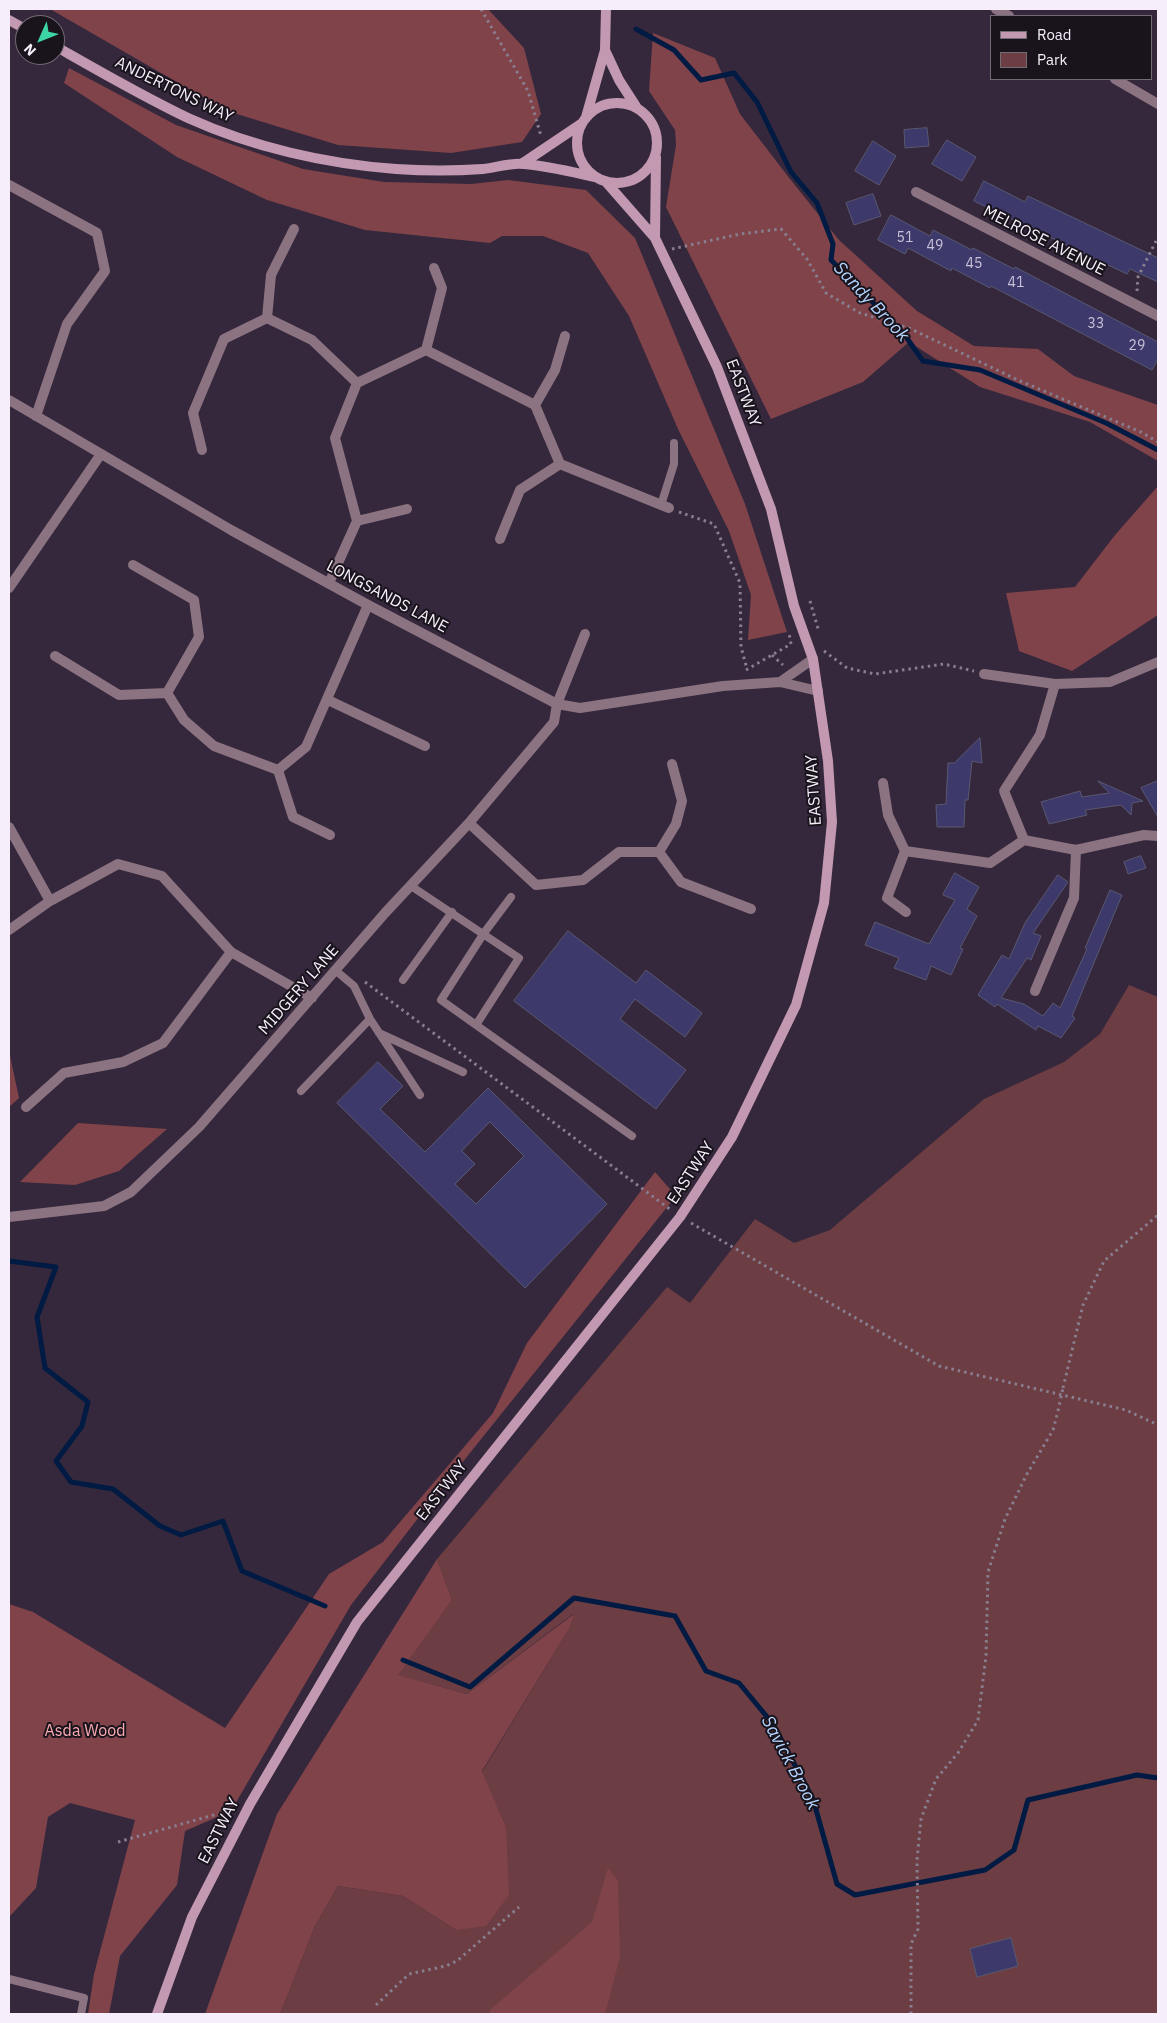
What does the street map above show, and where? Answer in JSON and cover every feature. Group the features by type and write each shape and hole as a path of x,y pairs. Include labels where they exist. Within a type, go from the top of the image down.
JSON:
{"main road":[{"path":"584,121 597,108 610,104 624,104 636,108 647,116 654,127 657,140 656,153 651,165 643,174 631,181 619,184 606,182 595,177 586,169 578,153 578,136 605,50 606,9"},
{"path":"605,50 619,80 636,108"},
{"name":"ANDERTONS WAY","path":"65,52 137,93 190,118 242,138 298,154 348,163 412,169 485,169 523,163 595,177"},
{"name":"ANDERTONS WAY","path":"523,163 584,121"},
{"name":"EASTWAY","path":"655,238 656,153"},
{"name":"EASTWAY","path":"158,2014 192,1917 250,1804 357,1622 680,1217 732,1137 796,1005 824,903 832,822 828,761 813,659 794,606 771,509 717,367 662,251 655,238 606,182"}],"street":[{"path":"996,9 1007,15"},
{"path":"1117,80 1158,104"},
{"path":"9,185 97,233 106,271 67,324 36,416"},
{"name":"MELROSE AVENUE","path":"916,192 1158,316"},
{"path":"267,318 271,275 294,229"},
{"path":"426,350 442,288 434,268"},
{"path":"267,318 312,340 357,382"},
{"path":"202,450 193,413 224,339 267,318"},
{"path":"535,405 555,370 565,336"},
{"path":"329,582 357,521 335,438 357,382 426,350"},
{"path":"426,350 535,405 560,464 665,507"},
{"name":"LONGSANDS LANE","path":"9,400 231,530 368,605 557,704 580,708 723,686 780,682 818,692"},
{"path":"9,588 101,454"},
{"path":"500,539 520,490 560,464"},
{"path":"357,521 407,509"},
{"path":"133,565 194,600 199,637 167,693"},
{"path":"278,770 306,747 368,605"},
{"name":"MIDGERY LANE","path":"9,1217 104,1206 131,1192 199,1127 335,970 469,823 554,722 557,704 585,634"},
{"path":"55,656 119,695 167,693"},
{"path":"780,682 813,659"},
{"path":"984,674 1055,684 1110,682 1158,662"},
{"path":"1024,840 1004,791 1040,735 1055,684"},
{"path":"167,693 184,720 214,746 278,770"},
{"path":"328,700 425,746"},
{"path":"659,852 676,824 682,801 672,764"},
{"path":"278,770 293,817 330,835"},
{"path":"883,783 888,815 905,851 887,898 906,912"},
{"path":"469,823 536,885 583,880 619,852 659,852"},
{"path":"9,827 50,901"},
{"path":"905,851 990,863 1024,840 1076,850 1144,835 1158,836"},
{"path":"1035,991 1074,898 1076,850"},
{"path":"659,852 681,882 750,909"},
{"path":"9,930 50,901 118,864 162,876 231,952 312,998"},
{"path":"26,1108 64,1073 123,1062 163,1043 231,952"}],"lane":[{"path":"665,507 674,464 674,443"},
{"path":"411,886 519,958 476,1025"},
{"path":"511,898 484,933 441,1000 632,1136"},
{"path":"403,980 452,912"},
{"path":"335,970 354,986 379,1034 420,1095"},
{"path":"300,1091 370,1019"},
{"path":"379,1034 463,1072"},
{"path":"9,1979 84,1998 81,2014"}],"path":[{"path":"481,9 528,91 544,149"},
{"path":"662,251 740,234 781,230 807,259 826,293 860,313 909,328 1020,381 1141,432 1158,442"},
{"path":"1136,305 1138,278 1158,237"},
{"path":"665,507 714,524 740,583 741,647 747,669"},
{"path":"810,601 819,634"},
{"path":"723,686 747,669 791,644 787,627"},
{"path":"821,642 824,651 847,668 875,674 944,664 984,674"},
{"path":"361,980 680,1217 939,1366 1126,1410 1158,1426"},
{"path":"910,2014 911,1944 918,1929 917,1872 921,1819 936,1779 958,1753 978,1720 986,1656 988,1572 1005,1519 1027,1474 1053,1430 1083,1305 1104,1261 1158,1216"},
{"path":"118,1842 250,1804"},
{"path":"376,2005 409,1974 446,1966 457,1961 519,1907"}],"green space":[{"path":"50,9 488,9 524,48 541,114 522,142 451,153 338,145 227,111 65,18 65,15 60,15"},
{"path":"653,33 715,58 740,114 790,179 839,240 917,311 974,346 1038,349 1074,376 1158,405 1158,461 1090,422 980,387 909,342 863,382 771,419 666,207 676,145 675,130 649,91"},
{"path":"69,68 176,125 303,169 384,182 471,184 508,180 586,190 635,238 745,504 787,632 748,640 751,595 729,531 678,429 629,316 588,253 543,236 502,236 490,243 365,230 267,200 177,157 64,83"},
{"path":"1158,486 1158,615 1072,671 1019,651 1006,593 1075,587 1115,535"},
{"path":"1129,985 1158,997 1158,2014 280,2014 315,1926 338,1886 403,1896 456,1930 506,1827 482,1772 569,1629 573,1614 467,1694 397,1675 452,1600 437,1559 667,1287 690,1303 755,1219 794,1243 830,1230 984,1099 1064,1062 1100,1034"},
{"path":"9,1051 19,1098 9,1107"},
{"path":"78,1123 167,1129 119,1171 75,1185 20,1182"},
{"name":"Asda Wood","path":"655,1172 676,1196 429,1504 351,1605 231,1811 185,1831 177,1885 120,1956 109,2014 88,2014 94,1974 135,1820 70,1803 48,1817 36,1888 9,1917 9,1604 33,1612 225,1728 329,1574 383,1542 493,1413 527,1343"},
{"path":"437,1559 452,1600 398,1675 467,1694 574,1614 569,1629 482,1771 506,1827 509,1895 486,1926 456,1930 403,1896 338,1886 315,1926 280,2014 205,2014 277,1814"},
{"path":"608,1868 618,1881 620,1957 605,2014 489,2014 491,2009 592,1922"}],"building":[{"path":"927,128 929,146 905,148 904,130"},
{"path":"947,140 976,157 962,181 932,164"},
{"path":"873,141 896,156 879,185 855,171"},
{"path":"984,181 1025,202 1028,196 1158,258 1158,282 1130,269 1127,274 974,201"},
{"path":"873,194 881,216 854,225 846,203"},
{"path":"891,215 930,236 933,230 1014,269 1015,267 1158,342 1158,359 1152,370 991,286 990,288 952,268 951,271 908,248 905,254 878,240"},
{"path":"980,738 982,763 972,761 968,800 965,800 964,827 937,827 936,805 946,804 948,763 954,763"},
{"path":"1098,781 1143,801 1132,803 1131,815 1121,805 1085,810 1087,815 1049,824 1041,802 1080,791 1082,797 1109,793"},
{"path":"1158,781 1158,817 1141,788"},
{"path":"1141,856 1146,868 1128,874 1124,862"},
{"path":"955,873 979,887 967,909 977,916 960,948 963,949 951,975 931,966 926,980 894,968 899,958 865,945 875,922 929,944 955,900 943,895"},
{"path":"1058,875 1068,882 1033,933 1041,936 1031,960 1027,958 1001,998 1024,1004 1043,1016 1053,1003 1060,1008 1087,949 1085,948 1110,890 1122,895 1072,1016 1075,1018 1061,1038 1038,1026 1036,1030 997,1004 995,1007 978,995 1002,955 1009,959 1025,923"},
{"path":"568,931 636,983 646,970 702,1013 685,1037 635,999 620,1019 686,1070 656,1109 514,1001"},
{"path":"378,1062 403,1086 380,1109 425,1152 488,1088 607,1204 525,1288 337,1103","holes":["490,1122 524,1156 476,1204 455,1184 475,1164 462,1151"]},
{"path":"1011,1938 1018,1966 977,1977 970,1949"}],"waterway":[{"name":"Sandy Brook","path":"636,29 674,50 701,80 734,73 757,102 791,172 817,203 833,244 831,260 904,334 923,361 980,370 1106,423 1158,450"},
{"name":"Savick Brook","path":"9,1261 56,1267 37,1317 45,1368 88,1402 82,1426 56,1461 71,1482 113,1489 160,1526 181,1535 223,1521 242,1571 325,1606"},
{"name":"Savick Brook","path":"403,1660 470,1687 574,1598 675,1616 706,1671 739,1683 773,1724 813,1799 837,1884 855,1895 985,1870 1014,1850 1028,1800 1137,1775 1158,1778"}]}
